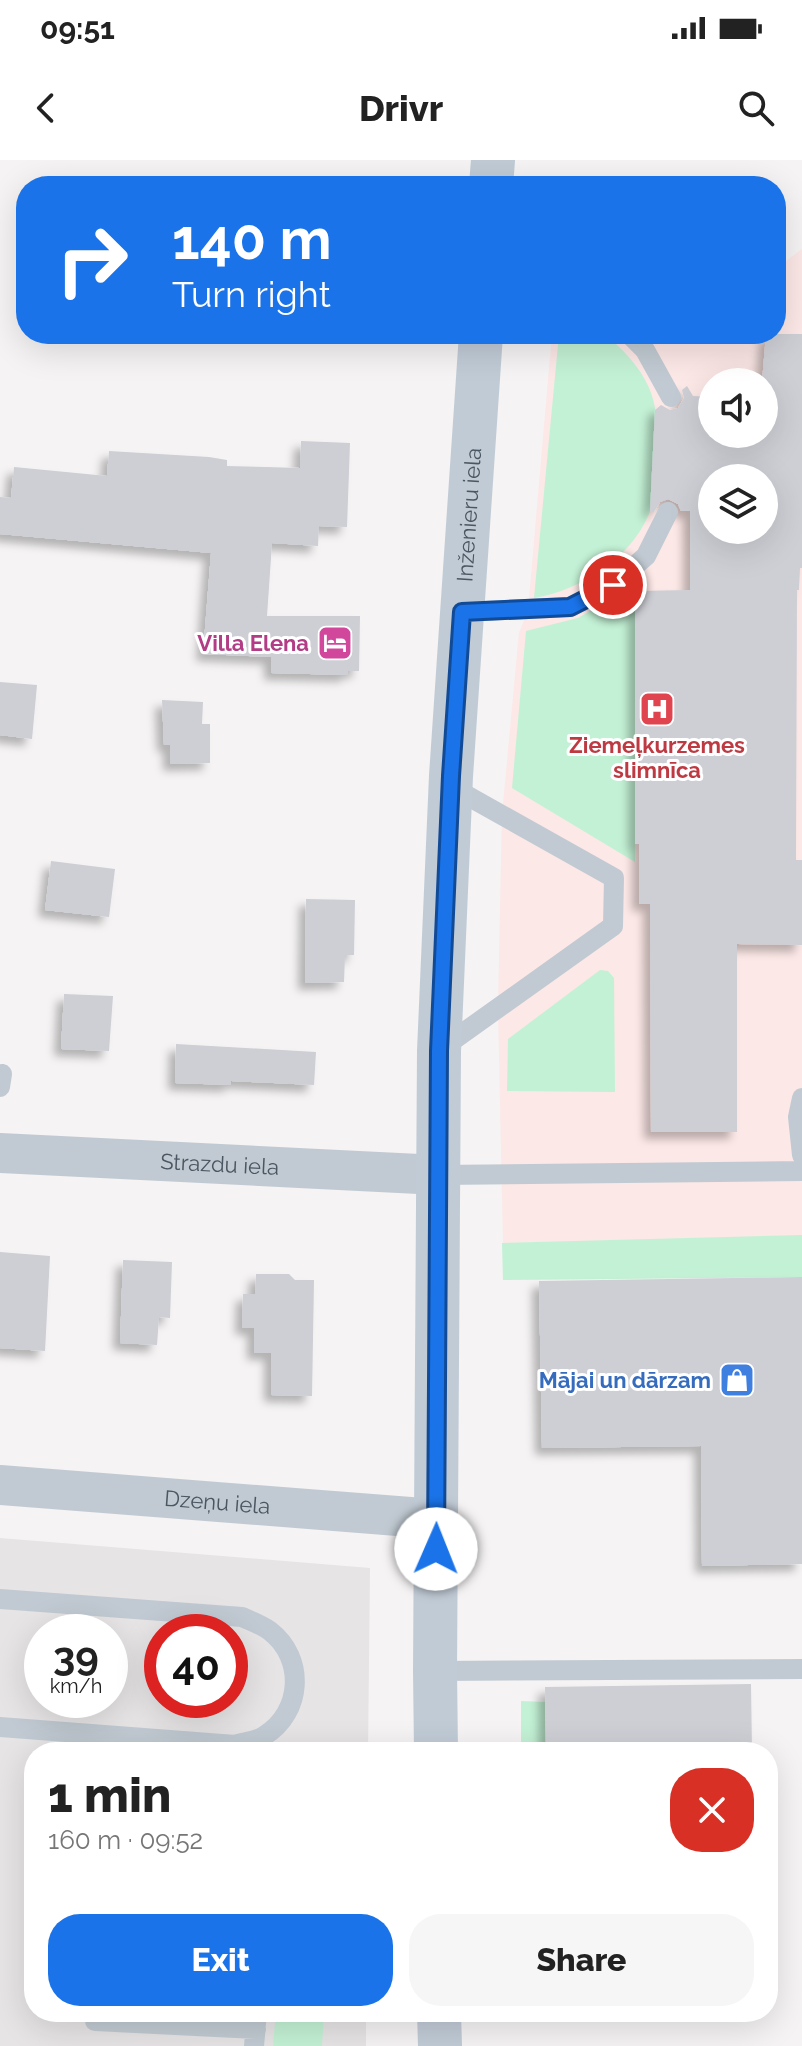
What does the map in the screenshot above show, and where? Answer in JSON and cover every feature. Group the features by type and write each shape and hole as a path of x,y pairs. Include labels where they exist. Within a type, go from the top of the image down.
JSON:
{"street":[{"name":"Inženieru iela","path":"436,1742 439,1051 450,786 480,344"},
{"name":"Strazdu iela","path":"0,1153 439,1175"},
{"name":"Dzeņu iela","path":"0,1485 436,1519"},
{"path":"439,2022 440,2046"}],"lane":[{"path":"639,344 671,397"},
{"path":"462,612 570,607 613,585 646,556 668,512"},
{"path":"439,1051 613,926 614,878 450,786"},
{"path":"802,1098 798,1117 802,1155"},
{"path":"439,1175 802,1171"},
{"path":"0,1599 242,1617 269,1630 284,1645 296,1670 294,1696 286,1716 264,1737 246,1742"},
{"path":"435,1671 802,1669"},
{"path":"0,1727 196,1742"},
{"path":"115,2022 256,2029"}],"shaded area":[{"name":"Ziemeļkurzemes slimnīca","path":"802,249 802,1237 503,1243 498,1007 502,815 519,633 528,611 551,344 786,344 786,261"},
{"path":"0,1538 370,1568 368,1742 24,1742 24,2022 366,2022 366,2046 0,2046"}],"green space":[{"path":"558,344 615,344 647,383 654,403 656,417 649,514 630,545 602,570 569,588 534,598"},
{"path":"629,588 635,591 635,862 512,788 526,631 578,618"},
{"path":"600,970 608,971 614,978 615,1092 507,1091 508,1039"},
{"path":"802,1235 802,1277 503,1280 502,1243"},
{"path":"521,1701 545,1702 546,1742 521,1742"},
{"path":"275,2022 323,2022 322,2046 273,2046"}],"building":[{"path":"786,334 802,334 802,568 797,590 796,860 802,860 802,945 737,944 737,1132 651,1132 650,904 639,904 639,844 635,844 635,591 690,590 690,511 681,511 678,504 668,499 650,512 655,410 661,405 670,410 678,408 684,398 682,390 687,386 693,396 698,396 698,448 778,448 778,368 763,368 765,344 786,344"},
{"path":"301,441 350,443 347,527 319,526 318,546 272,543 267,616 360,616 359,671 348,671 348,675 271,673 271,657 203,654 211,553 0,534 0,497 11,498 14,467 107,476 109,451 209,457 227,460 227,466 300,468"},
{"path":"0,682 37,685 32,739 0,735"},
{"path":"162,700 203,702 202,724 210,724 210,763 170,764 170,745 164,745"},
{"path":"51,861 115,869 109,917 45,910"},
{"path":"306,899 355,900 354,955 345,955 344,982 305,983"},
{"path":"64,994 113,996 109,1051 61,1049"},
{"path":"176,1044 316,1052 314,1085 231,1081 231,1085 175,1083"},
{"path":"0,1252 50,1256 45,1351 0,1348"},
{"path":"123,1260 172,1262 170,1318 159,1317 157,1345 120,1343"},
{"path":"256,1274 289,1274 295,1280 314,1280 312,1396 271,1395 271,1353 254,1353 254,1328 242,1328 243,1294 255,1294"},
{"path":"802,1277 802,1564 702,1566 701,1446 542,1448 539,1281"},
{"path":"751,1684 752,1742 546,1742 545,1687"}],"place":[{"name":"Villa Elena","path":"335,643"},
{"name":"Ziemeļkurzemes slimnīca","path":"657,709"},
{"name":"Mājai un dārzam","path":"737,1380"}],"route":[{"path":"436,1549 439,1051 451,776 462,612 570,607 613,585"}]}
